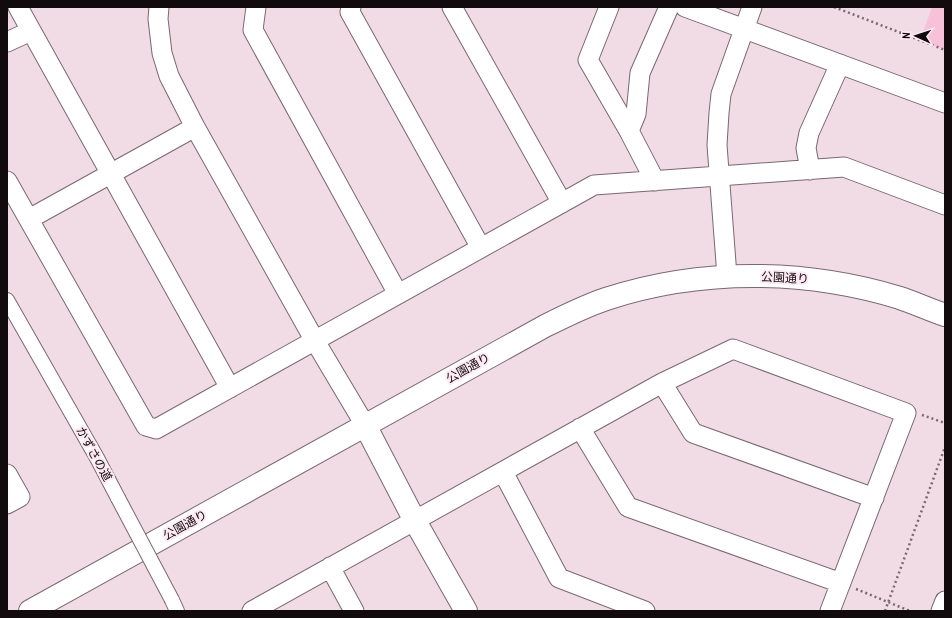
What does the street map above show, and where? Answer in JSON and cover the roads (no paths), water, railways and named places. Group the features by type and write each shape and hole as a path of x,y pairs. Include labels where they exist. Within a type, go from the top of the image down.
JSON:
{"street":[{"path":"18,7 230,388"},
{"path":"159,7 158,19 162,54 168,76 315,342 365,425 415,521 466,611"},
{"path":"256,7 253,30 398,294"},
{"path":"351,7 350,12 481,248"},
{"path":"452,7 562,203"},
{"path":"609,7 588,60 629,131 654,181"},
{"path":"629,131 636,114 640,73 669,7"},
{"path":"685,7 945,103"},
{"path":"727,276 717,145 721,94 752,7"},
{"path":"7,42 31,31"},
{"path":"810,170 806,148 809,133 840,64"},
{"path":"29,219 111,175 195,127"},
{"path":"7,181 146,426 156,429 315,342 594,185 844,167 945,205"},
{"name":"公園通り","path":"30,611 545,326 575,311 606,299 652,287 688,280 727,276 780,276 856,286 900,298 945,315"},
{"name":"かずさの道","path":"7,300 97,458 175,606"},
{"path":"252,611 662,383 733,349 906,413 830,611"},
{"path":"662,383 693,433 874,498"},
{"path":"580,428 628,507 841,583"},
{"path":"503,472 559,578 645,611"},
{"path":"7,474 20,497 7,504"},
{"path":"330,567 354,611"},
{"path":"941,611 945,601"}]}
